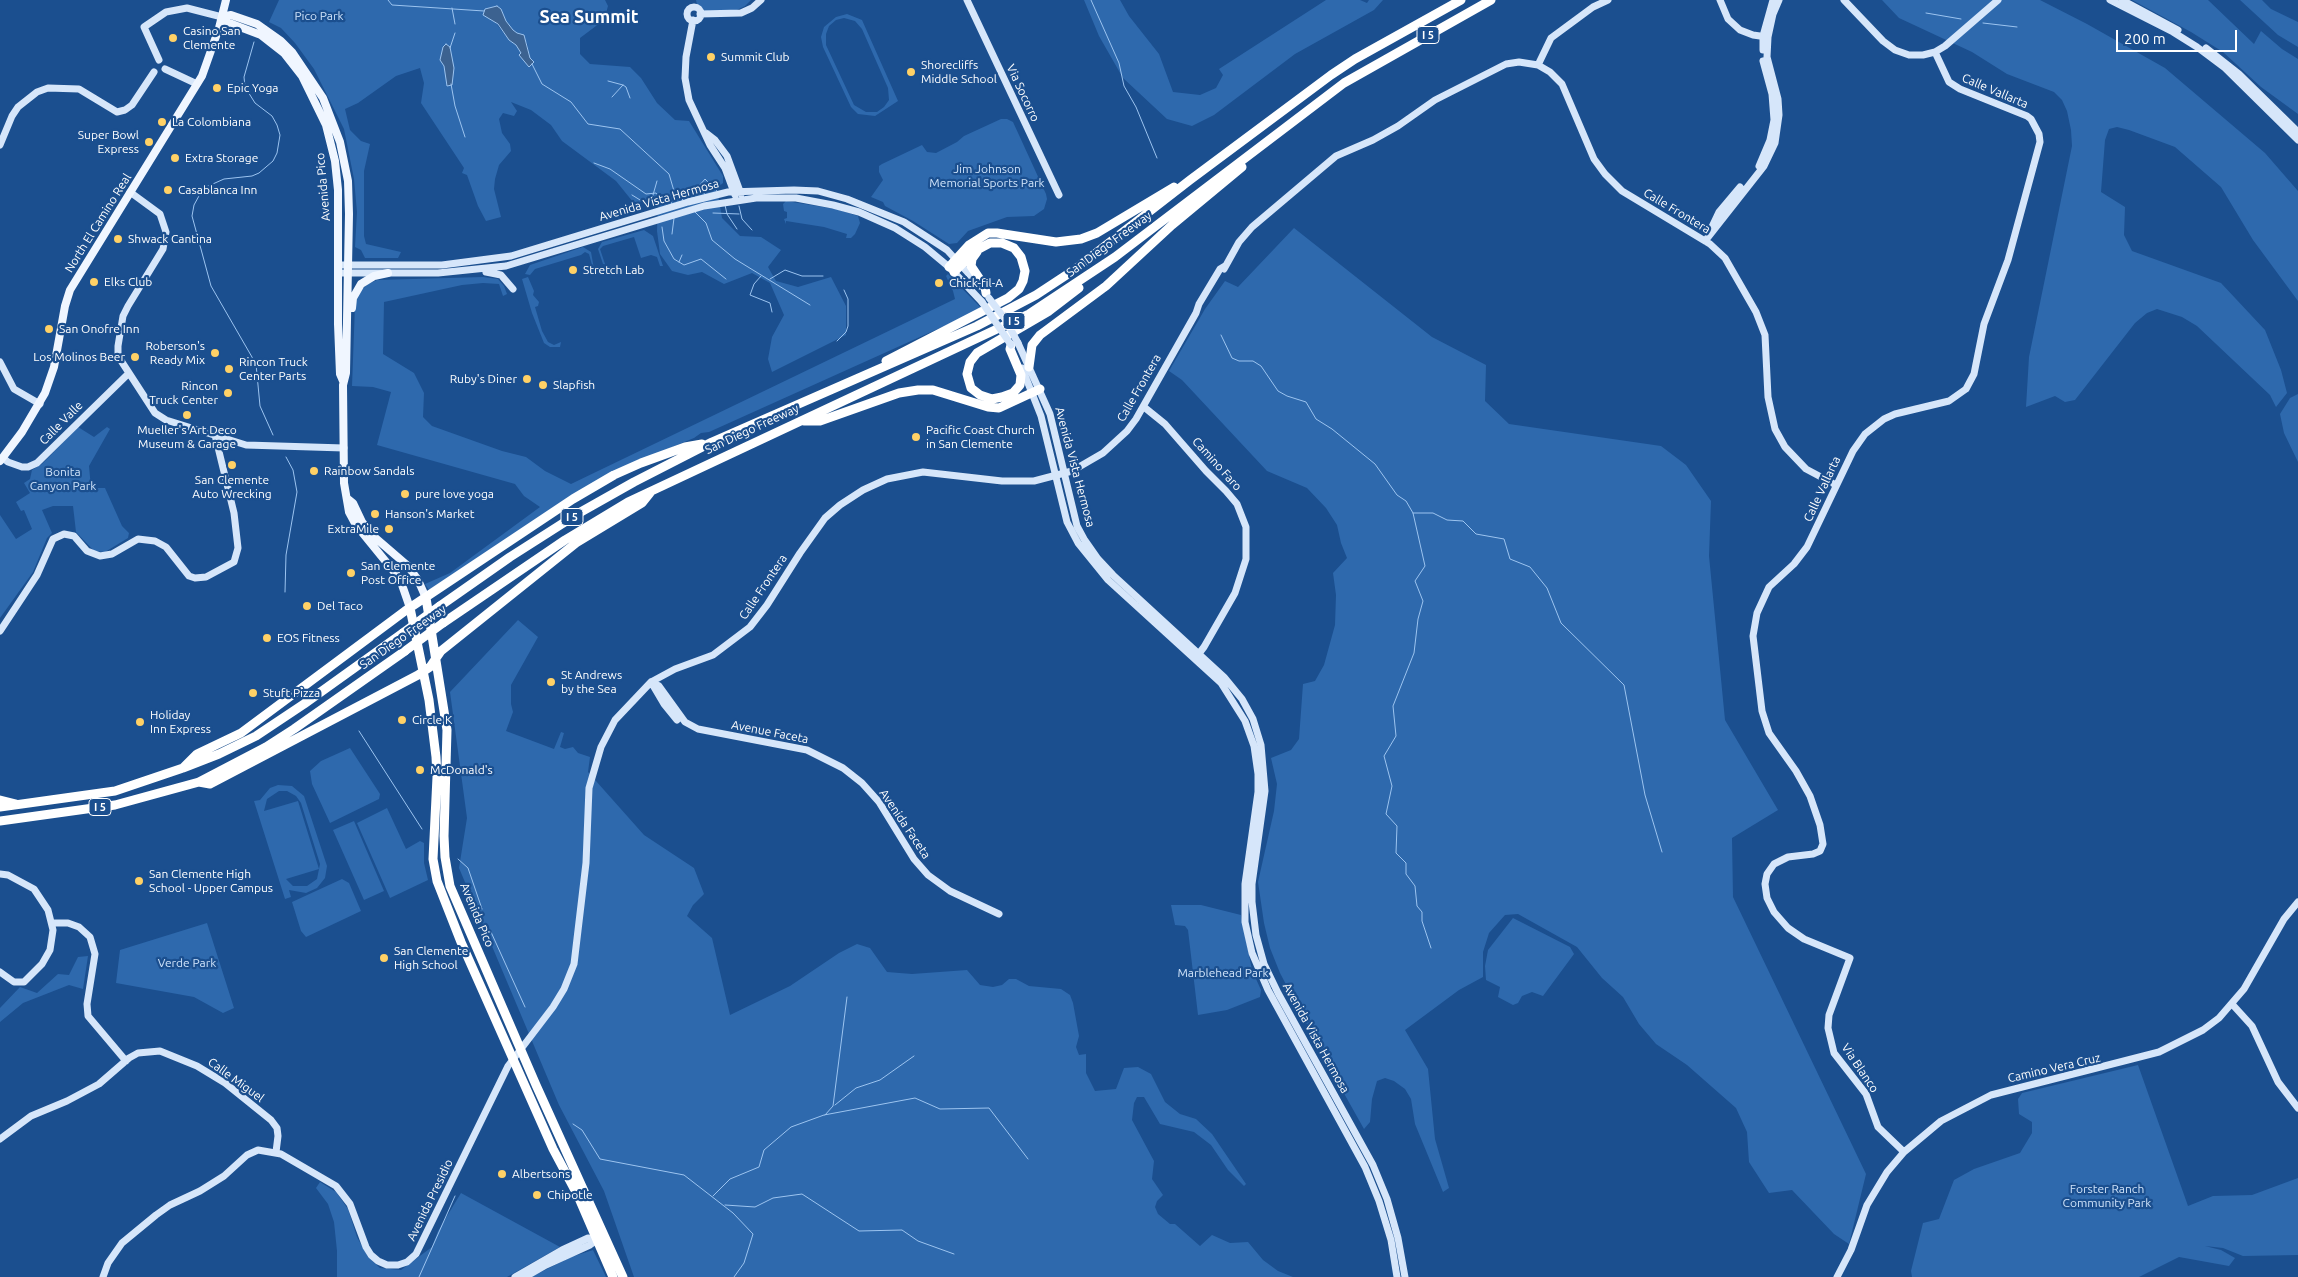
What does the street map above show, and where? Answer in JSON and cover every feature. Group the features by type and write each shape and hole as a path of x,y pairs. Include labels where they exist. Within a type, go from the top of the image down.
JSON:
{"highway":[{"name":"San Diego Freeway","path":"0,807 115,791 183,768 256,736 510,557 579,513 712,442 977,326 1036,295 1074,270 1190,180 1355,59 1461,0"},
{"name":"San Diego Freeway","path":"0,821 115,805 199,782 266,747 565,540 628,502 1029,314 1115,257 1362,71 1491,0"},
{"path":"1029,367 1032,345 1040,335 1106,286 1172,224 1298,118"},
{"path":"952,269 969,245 988,233 997,232 1056,242 1081,239 1096,233 1161,193 1190,180"},
{"path":"854,380 910,348 980,314 1019,289 1023,281 1025,271 1021,257 1014,248 1002,243 990,243 958,261"},
{"path":"978,249 972,259 971,266 985,287 986,298"},
{"path":"1015,344 1010,349 1021,375 1020,385 1013,392 1002,397 992,399 980,396 971,388 967,374 970,362 977,353 1060,303 1115,257"},
{"path":"801,420 820,421 899,393 918,390 933,390 988,407 999,408 1036,391"},
{"path":"183,768 197,754 240,734 410,608 566,503 614,475 685,447 712,442"},
{"path":"199,782 210,784 298,740 341,714 424,672 430,667 441,651 576,543 642,503 651,492"},
{"name":"Avenida Pico","path":"426,598 435,659 444,702 448,747 441,755 437,777 433,859 437,881 458,934 554,1150 623,1277"},
{"name":"Avenida Pico","path":"410,608 424,672 432,728 441,755 441,772 446,779 444,836 448,878 520,1049 566,1149 601,1237 613,1277"},
{"path":"0,800 16,804"},
{"path":"437,881 448,878"},
{"path":"554,1150 566,1149"}],"main road":[{"name":"North El Camino Real","path":"2,459 40,404 54,367 65,306 70,290 197,84 207,64 226,0"},
{"name":"Avenida Pico","path":"343,381 340,374 337,175 331,140 320,110 302,76 280,49 261,35 224,21 222,17 231,15 257,24 282,41 303,65 323,98 340,142 348,181 347,336 346,373 343,381 344,483 349,512 356,525 400,578 410,608"},
{"path":"347,336 351,330 352,298 356,290 365,280 388,273"},
{"name":"Avenida Pico","path":"348,499 353,503 367,529 408,566 418,580 426,598"}],"street":[{"path":"700,14 740,13 752,8 761,0"},
{"name":"Via Socorro","path":"967,0 1059,195"},
{"path":"1538,65 1551,38 1586,12 1608,0"},
{"path":"1720,0 1728,19 1740,30 1765,37"},
{"path":"1705,241 1764,166 1774,143 1779,115 1778,99 1767,56 1765,37 1774,0"},
{"path":"1765,37 1779,0"},
{"path":"1844,0 1883,41 1895,50 1909,55 1935,52 1955,38 1998,0"},
{"path":"2110,0 2173,32 2226,68 2298,140"},
{"path":"2122,0 2200,43 2240,74 2298,132"},
{"path":"694,3 699,9 700,14 698,19 693,20 687,14 694,3"},
{"path":"197,84 165,68 162,61 158,60 144,28 166,12 178,8 187,8 222,17"},
{"path":"693,20 684,78 689,100 704,132 714,140 727,156 737,200"},
{"name":"Calle Vallarta","path":"1850,958 1804,939 1788,928 1774,912 1767,898 1764,884 1767,874 1774,864 1788,857 1813,854 1820,851 1824,844 1810,796 1796,771 1769,733 1762,711 1753,636 1757,613 1769,587 1794,564 1807,547 1836,485 1857,445 1865,434 1884,419 1908,410 1938,405 1949,400 1966,389 1974,374 1984,324 2008,260 2040,142 2037,128 2027,116 1960,89 1949,82 1935,52"},
{"path":"0,144 18,107 37,92 48,88 79,89 117,112 125,110 132,105 154,72 152,64 158,60"},
{"name":"Calle Frontera","path":"520,1049 553,1008 564,989 574,964 586,863 589,788 595,762 615,720 651,682 674,669 713,654 750,627 826,518 840,504 863,490 887,479 922,472 1034,481 1065,474 1103,453 1127,432 1144,407 1168,360 1220,269 1225,266 1239,242 1252,228 1336,156 1374,140 1435,100 1506,64 1519,62 1538,65 1550,72 1562,84 1594,159 1605,174 1622,191 1705,241 1726,258 1756,312 1765,335 1768,397 1775,429 1786,447 1806,469 1836,485"},
{"path":"154,72 161,73 165,68"},
{"name":"Avenida Vista Hermosa","path":"339,269 442,265 503,258 734,191 810,191 847,199 904,222 940,244 958,261 986,298 1029,367 1067,522 1078,543 1093,564 1197,656 1224,677 1242,699 1253,719 1261,745 1265,791 1252,902 1256,936 1264,964 1373,1165 1387,1199 1398,1238 1405,1277"},
{"path":"130,192 160,214 166,232 163,249 123,316 118,356 155,413 166,420 246,445 344,448"},
{"name":"Avenida Vista Hermosa","path":"348,269 388,273 454,272 520,263 654,221 737,200 796,198 833,204 859,212 895,228 925,247 986,298"},
{"path":"454,272 462,274 494,272 501,275 513,289"},
{"name":"Avenida Vista Hermosa","path":"1015,344 1036,391 1050,414 1077,526 1098,559 1197,656 1236,703 1245,721 1254,746 1258,774 1258,792 1245,884 1245,922 1252,953 1268,990 1365,1167 1386,1224 1397,1277"},
{"path":"0,362 14,389 40,404"},
{"name":"Calle Valle","path":"2,459 22,467 28,467 36,463 128,374"},
{"name":"Camino Faro","path":"1144,407 1165,424 1226,491 1237,504 1246,527 1246,560 1235,594 1197,656"},
{"path":"0,631 37,575 53,539 64,534 74,536 87,551 100,556 112,554 138,539 155,541 166,547 189,576 195,578 206,577 234,562 238,548 234,513 215,435"},
{"path":"651,682 659,686 661,696 677,720 685,722"},
{"path":"668,706 685,722"},
{"name":"Avenue Faceta","path":"685,722 713,733 790,746 822,756"},
{"name":"Avenida Faceta","path":"822,756 862,782 879,802 914,859 928,875 950,891 999,914"},
{"path":"0,874 8,875 34,889 42,899 52,923 50,950 42,964 24,982 14,982 0,972"},
{"name":"Camino Vera Cruz","path":"1837,1277 1851,1250 1868,1205 1888,1172 1904,1152 1941,1121 1991,1095 2159,1052 2203,1030 2232,1004 2252,976 2284,920 2298,902"},
{"path":"52,923 68,923 79,927 90,938 95,954 87,1004 88,1016 126,1061"},
{"name":"Via Blanco","path":"1850,958 1829,1014 1828,1028 1834,1053 1866,1094 1878,1127 1904,1152"},
{"path":"2232,1004 2252,1026 2278,1082 2298,1108"},
{"name":"Avenida Presidio","path":"276,1152 336,1186 350,1204 366,1247 378,1261 393,1265 408,1262 416,1254 513,1058 520,1049"},
{"name":"Calle Miguel","path":"0,1139 31,1116 67,1101 99,1084 138,1053 160,1051 197,1066 225,1083 271,1120 277,1128 276,1152"},
{"path":"103,1277 108,1263 122,1244 170,1205 200,1191 224,1176 247,1155 258,1150 276,1152"},
{"path":"515,1277 562,1250 588,1238 601,1237"},
{"path":"525,1277 546,1264 590,1245 601,1237"}],"green space":[{"name":"Pico Park","path":"279,0 605,0 608,6 604,20 580,38 580,54 590,64 630,67 641,78 657,103 675,120 689,121 723,176 723,183 717,188 722,218 740,236 761,237 781,250 768,267 776,281 798,287 831,277 846,306 846,335 772,372 768,359 772,337 784,315 770,283 752,273 724,284 702,272 688,275 672,271 660,254 657,231 658,202 633,202 616,181 562,141 551,125 531,110 511,102 517,111 514,116 503,113 499,119 502,133 510,144 511,151 499,165 495,179 494,189 501,217 486,221 478,206 467,175 462,173 464,168 421,103 424,83 420,68 396,76 358,103 345,109 350,130 361,141 370,144 364,171 364,236 366,244 401,252 398,258 365,258 361,250 355,247 357,212 354,179 344,129 314,69 295,43 281,28 269,22","holes":["496,6 501,9 506,21 527,43 530,58 521,53 516,45 509,40 485,9"]},
{"path":"696,0 751,0 737,10 705,11 697,5"},
{"path":"1084,0 1120,0 1129,16 1159,54 1173,92 1200,95 1216,88 1223,75 1219,69 1326,0 1360,0 1367,3 1369,0 1383,0 1374,10 1295,54 1214,115 1192,126 1167,119 1123,78 1099,36"},
{"path":"1882,0 2040,0 2165,68 2265,153 2298,191 2298,301 2253,240 2221,187 2175,147 2129,130 2117,127 2109,129 2105,140 2101,192 2125,207 2124,235 2132,251 2221,283 2265,330 2281,370 2287,393 2276,407 2270,395 2197,326 2182,317 2157,309 2147,313 2135,323 2075,400 2065,402 2055,396 2026,407 2029,357 2072,146 2067,111 2062,100 2054,92 2007,74 1972,52 1899,18"},
{"path":"2132,0 2208,0 2254,44 2261,31 2282,49 2298,59 2298,114 2261,87 2223,52"},
{"path":"2240,0 2262,0 2271,9 2298,22 2298,47 2278,35"},
{"path":"847,14 862,20 898,101 875,116 858,114 851,107 823,47 821,37 824,27 836,17","holes":["844,18 855,21 862,29 888,88 889,100 877,112 866,112 854,105 826,45 826,34 829,26 836,20"]},
{"name":"Jim Johnson Memorial Sports Park","path":"1001,119 1013,122 1046,194 1047,199 1044,209 1034,216 1007,217 968,231 957,243 949,244 885,206 883,202 871,197 883,180 879,172 879,166 882,164 922,145 927,152 936,153 964,136"},
{"path":"786,201 836,209 858,216 860,223 851,238 846,238 847,234 824,227 786,221 786,224 784,219 787,218 787,212 784,211 783,204"},
{"path":"1294,228 1432,337 1486,365 1485,401 1509,424 1661,446 1686,465 1711,501 1709,556 1725,720 1778,810 1732,838 1733,897 1866,1174 1849,1244 1834,1234 1792,1190 1769,1193 1749,1162 1747,1132 1736,1108 1687,1065 1656,1044 1639,1024 1623,997 1602,978 1577,947 1518,914 1505,915 1489,933 1483,952 1483,977 1459,990 1405,1030 1428,1069 1435,1139 1449,1188 1443,1192 1415,1124 1411,1099 1405,1089 1394,1081 1385,1078 1377,1081 1372,1099 1370,1122 1364,1129 1332,1072 1280,973 1270,948 1258,882 1274,811 1277,784 1271,758 1291,750 1299,739 1303,684 1315,681 1324,665 1335,625 1336,595 1333,573 1347,558 1337,525 1326,508 1307,488 1267,471 1182,380 1169,371 1205,309 1225,281 1238,287"},
{"path":"644,230 653,236 663,266 660,266 657,257 651,255 641,258 634,237 603,246 600,249 605,264 609,265 603,264 598,249 602,242"},
{"path":"583,247 591,252 594,269 591,272 592,265 589,254 585,252 581,255 535,269 530,275 525,274 530,265"},
{"path":"948,274 982,309 709,432 701,433 694,438 612,472 429,590 425,584 450,573 540,507 524,496 515,484 377,445 391,392 373,387 352,386 355,305 360,291 368,284 377,280 483,277 498,279 504,286 507,294 503,296 499,284 483,283 462,285 384,302 383,354 414,373 424,393 423,417 432,426 502,451 526,457 545,471 571,484 955,299 946,276"},
{"path":"528,277 534,291 533,295 539,302 538,306 535,307 542,331 548,342 554,345 561,342 560,347 550,347 544,343 532,313 522,279"},
{"path":"2298,394 2298,462 2284,433 2280,414 2290,398"},
{"name":"Bonita Canyon Park","path":"78,427 94,437 107,427 110,429 89,466 91,488 105,488 122,526 129,533 128,538 105,552 94,551 76,532 73,506 53,506 42,510 52,533 47,538 33,572 0,618 0,515 16,539 32,529 24,510 21,511 16,502 30,493 24,483 30,479 32,470 42,464"},
{"path":"518,620 538,637 511,685 513,712 506,731 554,749 561,732 564,733 560,747 565,749 573,747 578,753 590,757 588,772 644,835 694,868 704,894 693,905 687,916 712,938 730,1015 790,986 839,953 857,944 870,948 887,972 912,974 967,970 980,985 993,987 1002,985 1009,979 1016,979 1029,986 1061,989 1070,995 1073,1003 1079,1036 1076,1047 1079,1055 1086,1054 1086,1073 1095,1091 1116,1089 1124,1068 1138,1067 1151,1074 1165,1102 1180,1114 1196,1119 1212,1134 1246,1184 1244,1186 1228,1170 1211,1145 1194,1132 1160,1124 1144,1097 1137,1097 1134,1103 1132,1120 1154,1161 1152,1179 1163,1195 1157,1201 1155,1207 1158,1214 1170,1224 1175,1224 1200,1246 1212,1235 1230,1243 1248,1242 1263,1260 1278,1271 1293,1277 634,1277 604,1191 559,1105 459,868 467,818 450,692"},
{"path":"350,748 380,794 379,799 330,823 312,784 310,771 321,761"},
{"path":"278,785 292,786 304,796 327,866 325,878 317,888 306,893 289,890 291,897 285,899 254,801 260,800 270,788","holes":["279,791 287,791 296,796 301,803 320,864 319,869 298,801 264,811 267,799","319,869 317,879 307,886 293,886 286,879"]},
{"path":"387,808 406,849 420,841 424,843 424,863 428,880 390,898 357,823"},
{"path":"354,821 384,891 364,900 333,830"},
{"path":"342,879 349,883 361,911 306,937 301,931 292,902"},
{"name":"Marblehead Park","path":"1171,905 1201,905 1241,915 1252,970 1261,990 1260,997 1227,1010 1198,1015 1188,930 1185,926 1175,925"},
{"path":"1513,918 1570,947 1574,954 1543,996 1532,992 1522,996 1518,1003 1513,1005 1498,997 1500,987 1486,980 1485,966 1488,950"},
{"name":"Verde Park","path":"207,923 234,1008 223,1013 194,997 116,983 120,950"},
{"path":"88,956 83,989 69,985 23,1003 0,1022 0,1008 20,987 37,993 58,974 69,975 78,957"},
{"name":"Forster Ranch Community Park","path":"2138,1065 2188,1206 2213,1196 2252,1195 2298,1178 2298,1255 2243,1256 2223,1248 2205,1246 2221,1250 2235,1258 2229,1266 2179,1257 2139,1277 1912,1277 1911,1271 1923,1223 1939,1219 1954,1180 1974,1169 2020,1153 2032,1133 2032,1122 2019,1114 2018,1099 2022,1093"},
{"path":"320,1182 336,1192 348,1209 357,1237 368,1257 380,1268 401,1270 432,1247 438,1231 461,1193 560,1247 507,1277 337,1277 334,1222 328,1204 316,1188"},
{"path":"593,1250 606,1277 531,1277 571,1257"}],"shaded area":[{"path":"497,6 501,9 506,21 513,30 524,35 530,58 534,62 529,67 519,55 521,53 516,45 509,40 498,24 483,15 485,9"},
{"path":"446,44 450,47 454,68 452,85 447,86 444,66 440,60 443,47"}],"waterway":[{"path":"388,0 392,5 484,11"},
{"path":"1091,0 1119,63 1124,86 1136,107 1157,158"},
{"path":"452,8 455,24"},
{"path":"1926,13 1961,19"},
{"path":"1983,23 2017,27"},
{"path":"450,48 455,33"},
{"path":"254,42 244,77 245,87 255,103 272,116 277,125 280,135 277,153 273,161 259,173 252,176 224,179 206,187 194,205 192,216 211,286 256,364 260,406 273,435"},
{"path":"532,64 542,84 571,102 588,124 620,129 669,174 674,191 683,200"},
{"path":"608,81 626,87 630,98"},
{"path":"451,84 455,106 465,137"},
{"path":"612,97 623,85"},
{"path":"594,163 610,169 646,194 656,193 664,203"},
{"path":"706,196 699,186 705,179 717,191"},
{"path":"651,202 657,181"},
{"path":"632,195 645,203 655,205"},
{"path":"669,198 672,204"},
{"path":"725,205 727,214 737,229"},
{"path":"739,206 742,219 752,230"},
{"path":"694,211 706,223 712,240 735,259 810,305"},
{"path":"713,213 739,214"},
{"path":"672,234 674,218"},
{"path":"662,227 664,241 674,259 684,265 701,259 726,279"},
{"path":"679,262 682,255"},
{"path":"770,279 785,270 802,276 823,276"},
{"path":"761,276 754,284 750,295 770,303 772,312"},
{"path":"837,341 846,332 848,326 848,299 844,290"},
{"path":"1221,335 1232,358 1239,361 1253,361 1261,366 1278,391 1306,402 1316,419 1332,429 1375,464 1397,495 1406,501 1413,513 1425,566 1415,581 1423,601 1418,619 1414,653 1393,706 1396,736 1384,756 1392,786 1386,814 1397,826 1396,853 1406,863 1406,874 1415,886 1417,906 1422,912 1422,921 1431,948"},
{"path":"285,592 286,555 297,492 293,470 286,457"},
{"path":"1413,513 1433,513 1447,520 1463,521 1476,534 1504,539 1510,559 1530,567 1547,588 1561,623 1624,685 1645,795 1662,852"},
{"path":"359,731 422,829"},
{"path":"458,859 468,868 482,909"},
{"path":"491,932 525,1007"},
{"path":"825,1115 833,1106 847,997"},
{"path":"835,1105 856,1088 880,1080 914,1056"},
{"path":"713,1196 730,1179 759,1167 764,1150 791,1127 824,1115 915,1098 940,1109 989,1108 1028,1159"},
{"path":"573,1124 582,1130 600,1159 684,1175 733,1213 753,1234 744,1263 734,1277"},
{"path":"725,1205 755,1207 773,1198 802,1194 859,1231 902,1230 918,1241 954,1254"},
{"path":"419,1277 455,1196"}],"place":[{"name":"Casino San Clemente","path":"173,38"},
{"name":"Summit Club","path":"711,57"},
{"name":"Shorecliffs Middle School","path":"911,72"},
{"name":"Epic Yoga","path":"217,88"},
{"name":"La Colombiana","path":"162,122"},
{"name":"Super Bowl Express","path":"149,142"},
{"name":"Extra Storage","path":"175,158"},
{"name":"Casablanca Inn","path":"168,190"},
{"name":"Shwack Cantina","path":"118,239"},
{"name":"Stretch Lab","path":"573,270"},
{"name":"Elks Club","path":"94,282"},
{"name":"Chick-fil-A","path":"939,283"},
{"name":"San Onofre Inn","path":"49,329"},
{"name":"Roberson's Ready Mix","path":"215,353"},
{"name":"Los Molinos Beer","path":"135,357"},
{"name":"Rincon Truck Center Parts","path":"229,369"},
{"name":"Ruby's Diner","path":"527,379"},
{"name":"Slapfish","path":"543,385"},
{"name":"Rincon Truck Center","path":"228,393"},
{"name":"Mueller's Art Deco Museum & Garage","path":"187,415"},
{"name":"Pacific Coast Church in San Clemente","path":"916,437"},
{"name":"San Clemente Auto Wrecking","path":"232,465"},
{"name":"Rainbow Sandals","path":"314,471"},
{"name":"pure love yoga","path":"405,494"},
{"name":"Hanson's Market","path":"375,514"},
{"name":"ExtraMile","path":"389,529"},
{"name":"San Clemente Post Office","path":"351,573"},
{"name":"Del Taco","path":"307,606"},
{"name":"EOS Fitness","path":"267,638"},
{"name":"St Andrews by the Sea","path":"551,682"},
{"name":"Stuft Pizza","path":"253,693"},
{"name":"Circle K","path":"402,720"},
{"name":"Holiday Inn Express","path":"140,722"},
{"name":"McDonald's","path":"420,770"},
{"name":"San Clemente High School - Upper Campus","path":"139,881"},
{"name":"San Clemente High School","path":"384,958"},
{"name":"Albertsons","path":"502,1174"},
{"name":"Chipotle","path":"537,1195"}],"district":[{"name":"Sea Summit","path":"589,17"}]}
